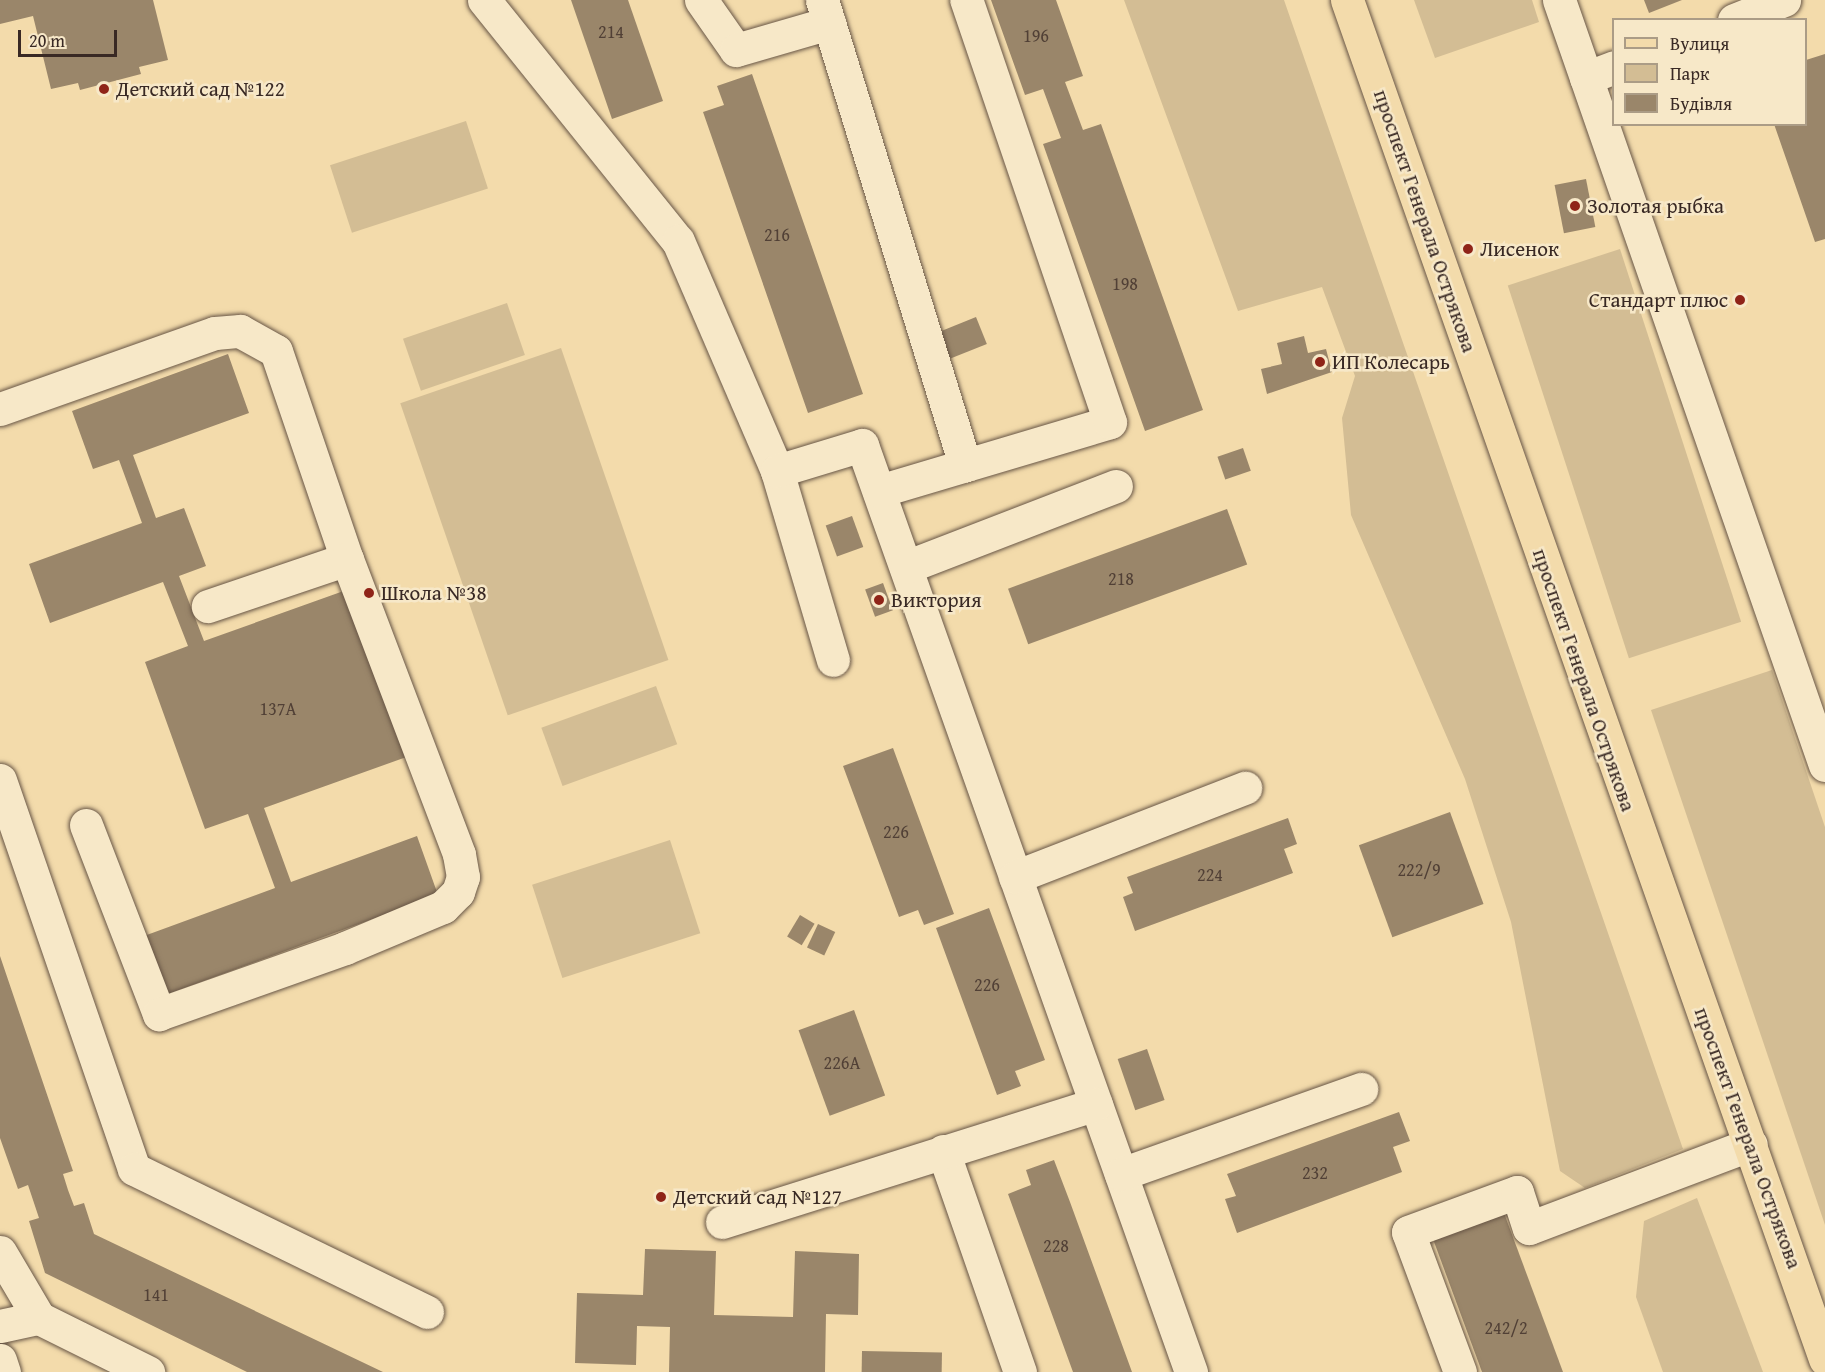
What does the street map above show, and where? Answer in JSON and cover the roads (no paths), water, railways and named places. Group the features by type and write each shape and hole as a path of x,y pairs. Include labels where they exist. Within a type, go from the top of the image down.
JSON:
{"main road":[{"name":"проспект Генерала Острякова","path":"1347,0 1605,746 1751,1144 1825,1359"}],"street":[{"path":"484,0 678,241 777,471 833,660"},
{"path":"701,0 736,50 825,12 964,466"},
{"path":"879,491 1110,422 966,0"},
{"path":"1559,0 1600,72 1612,109"},
{"path":"1739,18 1784,0"},
{"path":"1618,126 1825,765"},
{"path":"0,409 215,333 240,331 259,339 276,351 347,559 459,854 463,877 458,892 443,907 345,948 159,1014 86,825"},
{"path":"777,471 862,445 1191,1372"},
{"path":"906,567 1116,486"},
{"path":"208,606 347,559"},
{"path":"0,780 134,1169 427,1311"},
{"path":"1015,877 1245,788"},
{"path":"1121,1174 1361,1089"},
{"path":"722,1222 1096,1104"},
{"path":"1460,1372 1408,1232 1516,1192 1529,1228 1751,1144"},
{"path":"944,1151 1020,1372"},
{"path":"0,1252 39,1317 148,1372"},
{"path":"0,1326 39,1317"},
{"path":"0,1360 4,1372"}],"place":[{"name":"Детский сад №122","path":"104,89"},
{"name":"Золотая рыбка","path":"1575,206"},
{"name":"Лисенок","path":"1468,249"},
{"name":"Стандарт плюс","path":"1740,300"},
{"name":"ИП Колесарь","path":"1320,362"},
{"name":"Школа №38","path":"369,593"},
{"name":"Виктория","path":"879,600"},
{"name":"Детский сад №127","path":"661,1197"}]}
